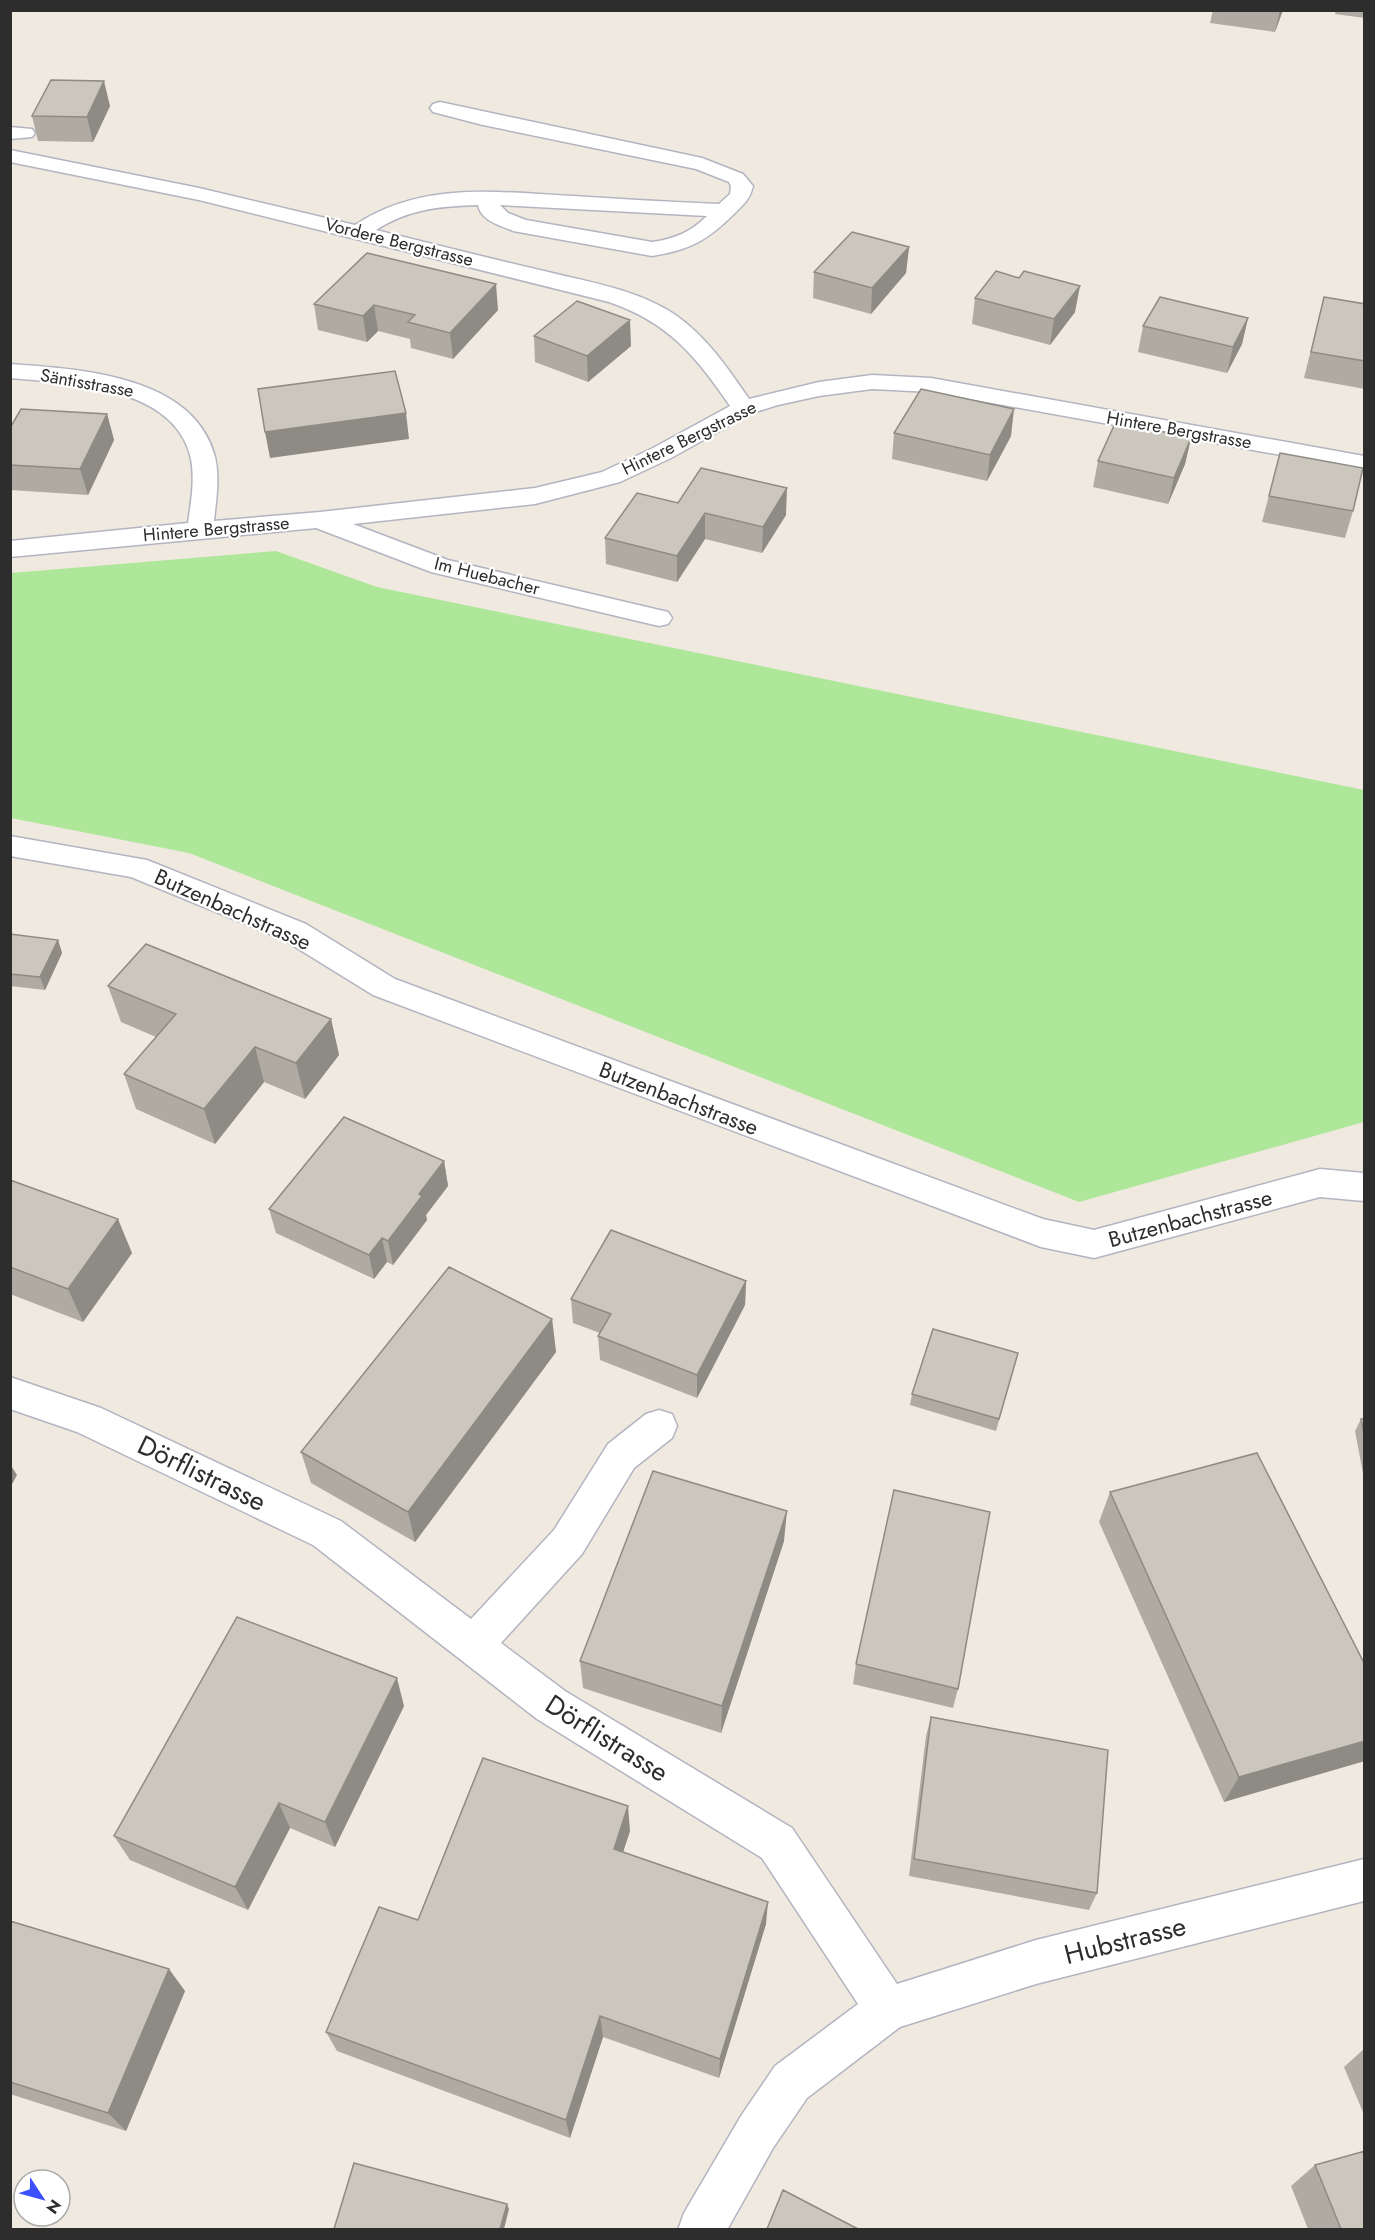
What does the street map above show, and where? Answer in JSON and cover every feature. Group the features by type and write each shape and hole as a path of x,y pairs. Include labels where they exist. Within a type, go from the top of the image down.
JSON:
{"street":[{"path":"440,108 702,164 736,178 741,186 740,196 693,240 674,247 652,249 521,226 500,218 490,210 488,198"},
{"name":"Vordere Bergstrasse","path":"10,156 199,194 598,291 636,303 671,322 697,345 744,408"},
{"path":"359,232 382,216 411,205 447,199 488,198 724,211"},
{"name":"Säntisstrasse","path":"10,371 68,375 115,384 147,394 179,415 200,448 206,484 200,530"},
{"name":"Hintere Bergstrasse","path":"10,549 320,520 535,496 611,477 662,453 744,408 819,389 872,382 931,385 1365,463"},
{"name":"Im Huebacher","path":"320,520 440,566 659,618"},
{"name":"Butzenbachstrasse","path":"10,846 136,867 295,932 384,987 1041,1233 1094,1244 1320,1183 1365,1187"},
{"name":"Dörflistrasse","path":"10,1393 88,1419 327,1533 550,1705 777,1843 888,2009"},
{"path":"473,1646 568,1542 621,1456 659,1426"},
{"name":"Hubstrasse","path":"888,2009 1035,1962 1365,1880"},
{"path":"701,2229 757,2132 791,2082 888,2009"}],"green space":[{"path":"276,551 377,587 1364,790 1364,1122 1079,1202 189,853 11,818 11,573"}],"building":[{"path":"51,80 104,81 87,117 32,116"},
{"path":"852,232 909,247 872,288 814,272"},
{"path":"367,253 496,284 450,333 408,322 415,315 374,305 363,316 314,304"},
{"path":"996,271 1019,278 1024,271 1080,286 1054,319 975,298"},
{"path":"1160,297 1248,318 1233,347 1143,326"},
{"path":"1324,297 1365,304 1365,361 1311,352"},
{"path":"577,301 630,320 587,356 534,336"},
{"path":"395,371 406,413 265,432 258,389"},
{"path":"921,389 1014,409 990,455 894,433"},
{"path":"21,409 107,414 80,469 10,465 10,428"},
{"path":"1116,421 1191,438 1174,478 1098,461"},
{"path":"1280,453 1363,468 1353,511 1269,496"},
{"path":"701,468 787,488 763,527 705,513 677,556 605,538 637,493 678,503"},
{"path":"10,934 58,940 40,977 10,974"},
{"path":"146,944 331,1019 296,1063 255,1047 204,1109 124,1074 176,1014 108,986"},
{"path":"344,1117 444,1161 419,1194 422,1196 388,1241 382,1238 369,1255 269,1209"},
{"path":"10,1180 118,1219 68,1289 10,1267"},
{"path":"611,1230 746,1281 697,1375 598,1336 611,1314 571,1299"},
{"path":"449,1267 552,1319 408,1512 301,1452"},
{"path":"933,1329 1018,1353 999,1419 912,1394"},
{"path":"1361,1419 1365,1419 1365,1438"},
{"path":"1257,1453 1365,1665 1365,1741 1239,1777 1110,1492"},
{"path":"653,1471 787,1511 722,1706 580,1661"},
{"path":"894,1490 990,1512 958,1689 856,1664"},
{"path":"237,1617 397,1678 325,1822 279,1803 235,1887 114,1836"},
{"path":"931,1717 1108,1750 1097,1893 914,1859"},
{"path":"483,1758 628,1806 614,1849 768,1902 720,2059 600,2016 566,2120 326,2032 379,1907 418,1920"},
{"path":"10,1921 169,1969 108,2113 10,2082"},
{"path":"1365,2151 1365,2229 1341,2229 1315,2165"},
{"path":"354,2163 507,2204 500,2229 334,2229"},
{"path":"783,2190 858,2229 767,2229"}]}
